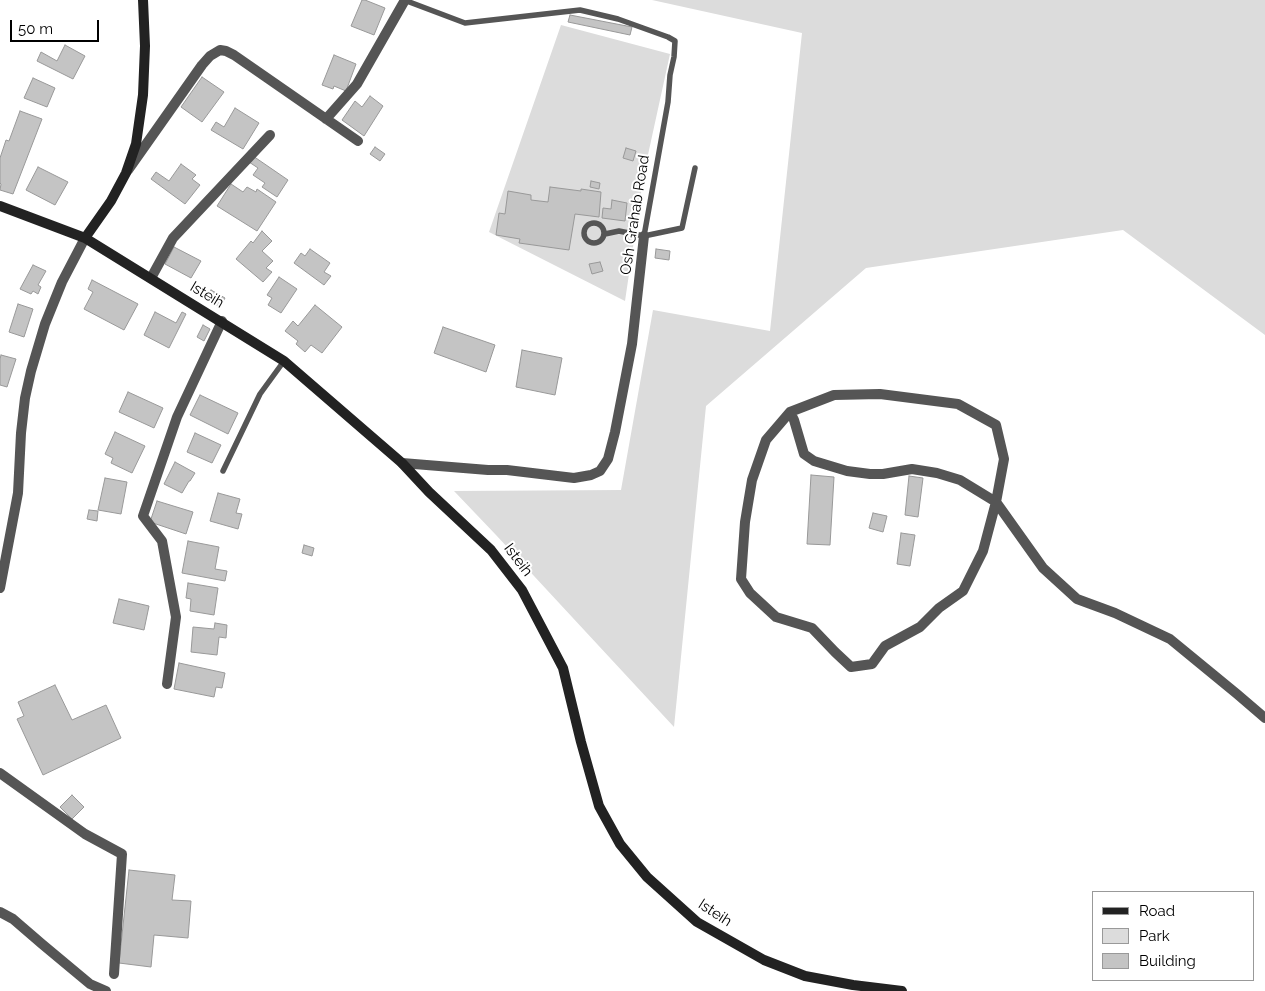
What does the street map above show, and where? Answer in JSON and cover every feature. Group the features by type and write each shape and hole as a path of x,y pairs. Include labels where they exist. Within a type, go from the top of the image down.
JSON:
{"street":[{"path":"126,173 136,144 143,95 145,46 143,0"},
{"path":"326,119 357,84 404,0"},
{"path":"0,588 18,494 25,398 30,371 45,324 62,282 85,238 111,201 126,173 202,65 210,56 220,50 226,51 358,141"},
{"path":"151,278 173,238 270,135"},
{"name":"Isteih","path":"0,206 85,238 284,361 402,463 429,492 492,550 522,590 563,668 599,806 620,844 648,877 698,922 764,960 805,976 853,985 902,991"},
{"name":"Osh Grahab Road","path":"402,463 507,470 574,478 600,471 608,459 616,432 632,344 644,236"},
{"path":"167,684 176,617 162,541 143,516 177,418 222,321"},
{"path":"880,394 958,404 996,425 1004,460 996,502 983,551 963,591 920,626 885,646 872,664 851,666 812,628 776,617 750,593 741,579 745,522 752,480 766,440 790,412 834,395 880,394"},
{"path":"790,412 804,454 814,461 847,471 870,474 883,474 912,469 937,473 960,480 996,502 1043,568 1078,599 1115,613 1170,639 1265,718"},
{"path":"0,773 85,834 122,854 114,974"},
{"path":"0,912 13,919 90,984 106,991"}],"lane":[{"name":"Osh Grahab Road","path":"404,0 466,23 580,10 618,18 675,41 668,102 644,236"},
{"path":"605,234 619,231 644,236 682,228 695,168"},
{"path":"223,471 260,394 284,361"}],"green space":[{"path":"652,0 1265,0 1265,335 1123,230 866,268 706,406 674,727 454,491 621,490 653,310 770,331 802,33"},
{"path":"561,25 670,54 644,173 625,301 489,232"}],"building":[{"path":"362,0 385,8 374,35 351,26"},
{"path":"570,15 632,27 630,35 568,22"},
{"path":"65,45 85,56 73,79 37,61 41,52 57,61"},
{"path":"334,55 356,64 346,91 334,86 333,89 322,85"},
{"path":"202,77 224,92 202,122 181,107"},
{"path":"33,78 55,88 47,107 24,98"},
{"path":"370,96 383,106 364,136 342,120 355,101 362,107"},
{"path":"235,108 259,123 243,149 211,130 216,122 224,127"},
{"path":"20,111 42,119 13,194 0,190 0,158 6,140 9,141"},
{"path":"375,147 385,154 380,161 370,154"},
{"path":"626,148 636,151 633,161 623,158"},
{"path":"253,156 288,180 277,197 262,187 265,183 253,175 258,168 249,162"},
{"path":"181,164 196,175 192,179 200,185 185,204 151,179 156,172 169,181"},
{"path":"38,167 68,182 55,205 26,190"},
{"path":"591,181 600,183 599,189 590,187"},
{"path":"231,184 243,192 247,187 256,192 257,189 276,202 257,231 217,206"},
{"path":"550,187 601,192 599,217 575,214 569,250 519,243 520,239 496,235 499,213 505,214 508,191 531,195 531,200 548,202"},
{"path":"612,200 627,203 625,221 602,218 603,208 611,209"},
{"path":"262,231 272,241 262,251 273,261 266,268 272,272 263,282 236,259 251,241 253,243"},
{"path":"174,247 201,261 191,278 165,264"},
{"path":"310,249 330,263 324,272 331,276 324,285 294,263 301,253 305,256"},
{"path":"656,249 670,251 669,260 655,258"},
{"path":"600,262 603,271 592,274 589,264"},
{"path":"33,265 46,271 38,285 41,287 38,294 33,291 31,294 20,289"},
{"path":"279,277 297,289 281,313 268,305 272,298 267,295"},
{"path":"92,280 138,304 124,330 84,309 93,292 88,289"},
{"path":"211,290 225,298 220,307 206,299"},
{"path":"18,304 33,309 24,337 9,332"},
{"path":"315,305 342,327 322,353 311,345 305,352 296,344 298,341 285,331 293,321 298,326"},
{"path":"155,312 176,323 182,312 186,314 169,348 144,335"},
{"path":"203,325 210,329 204,341 197,337"},
{"path":"443,327 495,345 486,372 434,353"},
{"path":"522,350 562,358 555,395 516,387"},
{"path":"1,355 16,359 7,387 0,385"},
{"path":"128,392 163,408 154,428 119,412"},
{"path":"200,395 238,413 228,434 190,415"},
{"path":"115,432 145,446 132,473 111,463 113,458 105,454"},
{"path":"195,433 221,445 212,463 187,452"},
{"path":"175,462 195,473 182,493 164,484"},
{"path":"811,475 834,477 830,545 807,544"},
{"path":"909,476 923,478 918,517 905,515"},
{"path":"105,478 127,482 121,514 98,510"},
{"path":"218,493 240,499 236,513 242,514 238,529 210,521"},
{"path":"157,501 193,512 186,534 150,522"},
{"path":"89,510 98,511 97,521 87,519"},
{"path":"873,513 887,516 883,532 869,528"},
{"path":"901,533 915,535 910,566 897,564"},
{"path":"188,541 219,547 215,569 227,571 225,581 182,573"},
{"path":"304,545 314,548 312,556 302,553"},
{"path":"188,583 218,588 214,615 190,611 191,599 186,598"},
{"path":"119,599 149,606 144,630 113,623"},
{"path":"215,623 227,625 226,638 219,637 217,655 191,652 193,627 214,629"},
{"path":"179,663 225,673 222,688 216,687 214,697 174,689"},
{"path":"55,685 72,720 106,705 121,738 43,775 17,719 24,716 18,702"},
{"path":"72,795 84,807 72,819 60,807"},
{"path":"129,870 175,875 172,900 191,901 188,938 154,935 151,967 119,963"}]}
